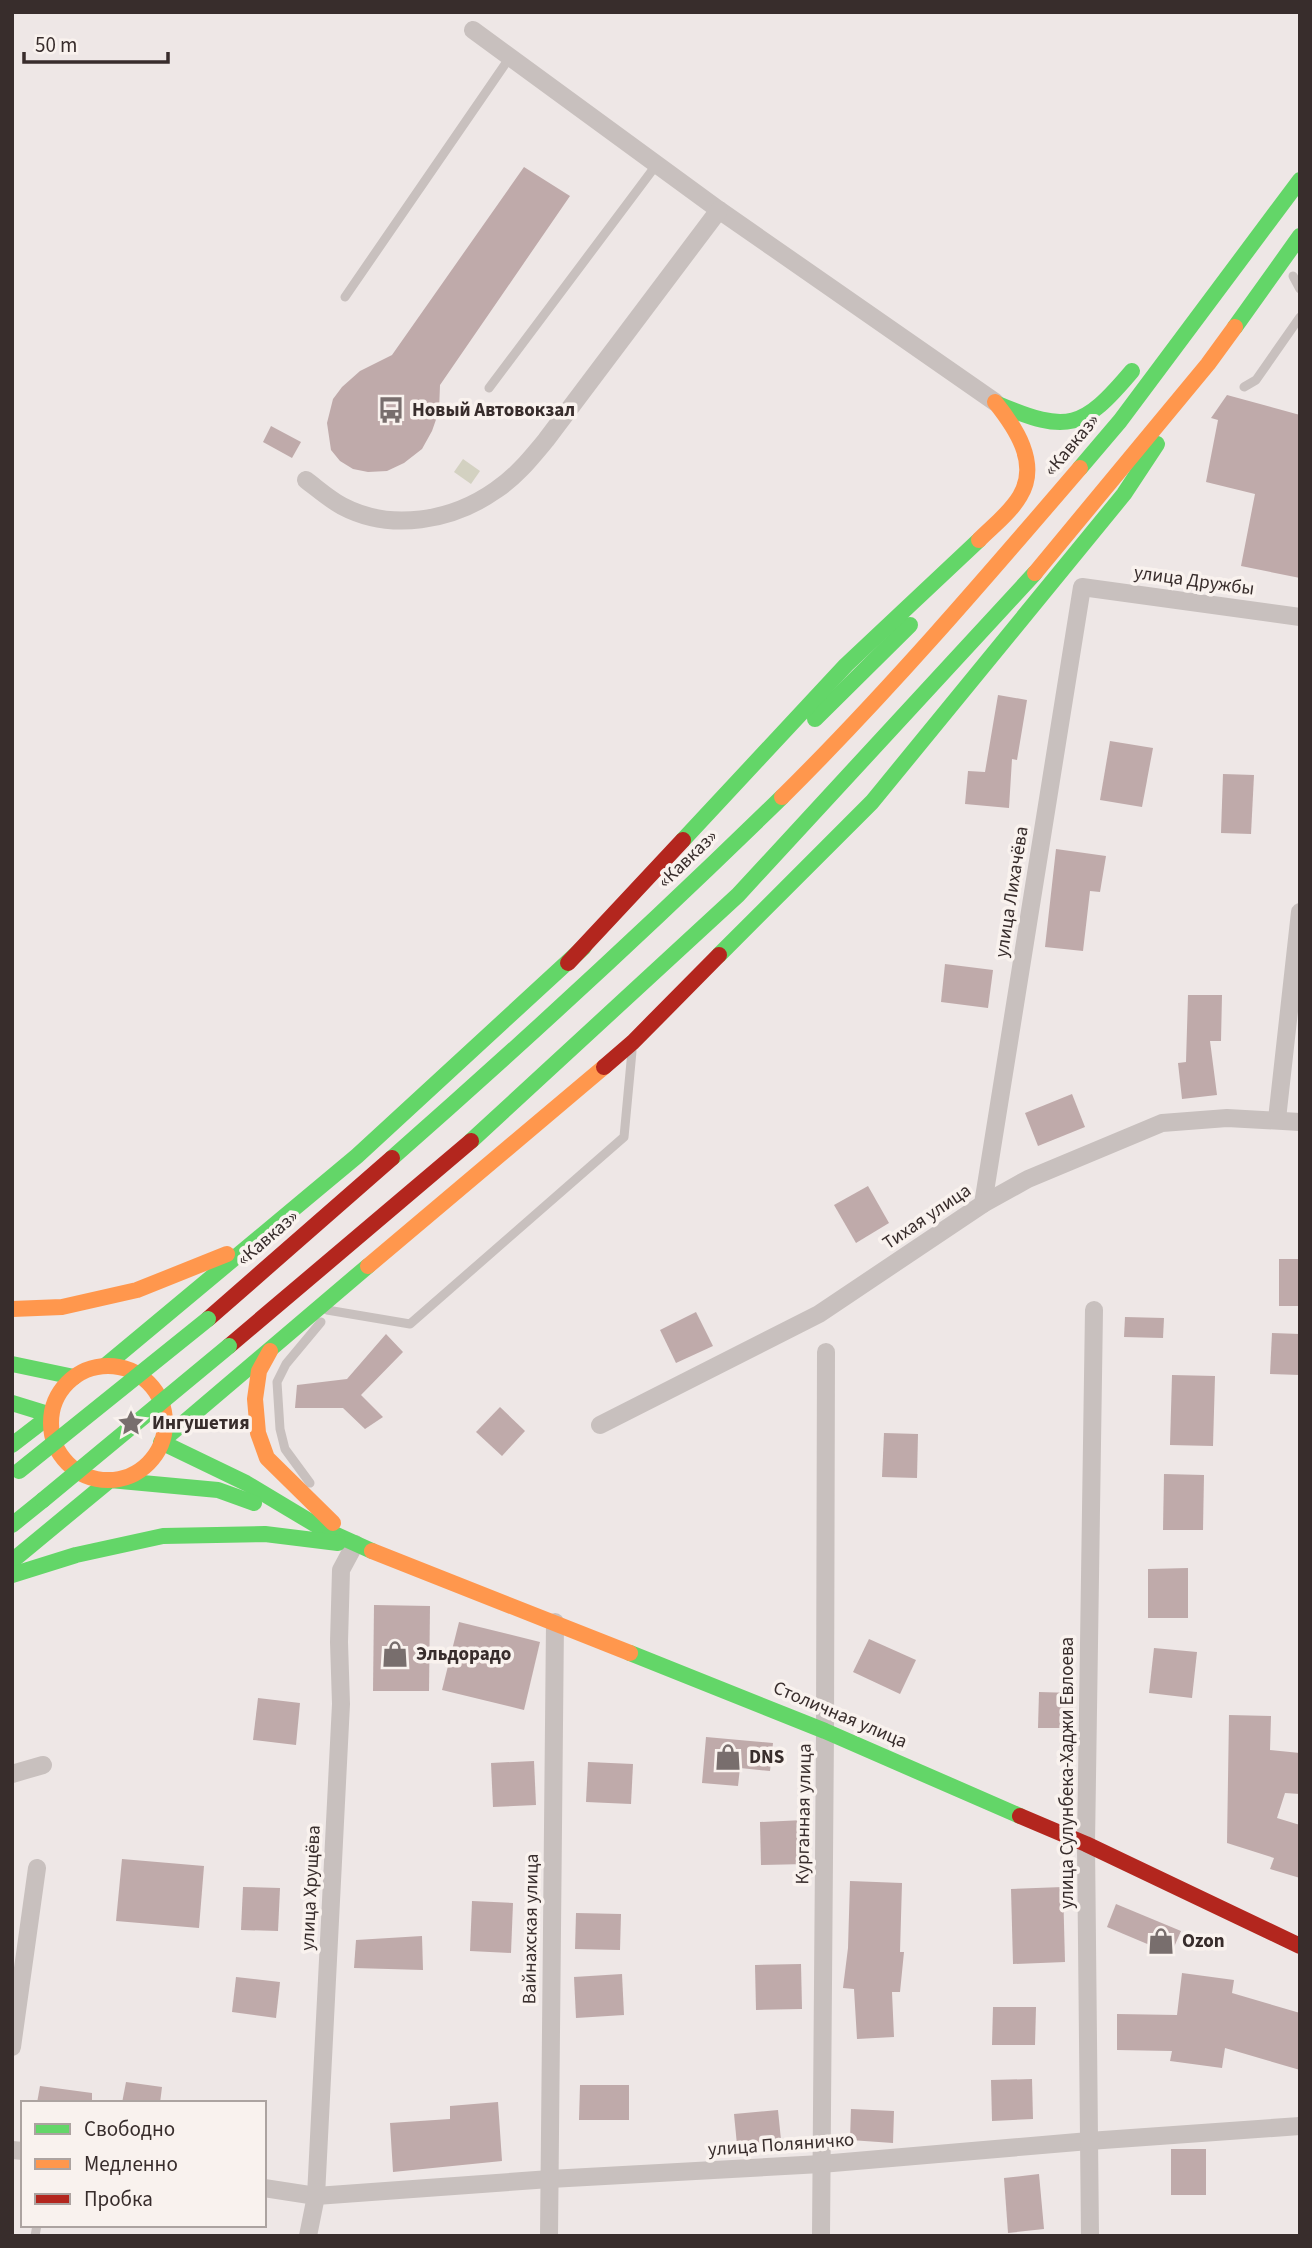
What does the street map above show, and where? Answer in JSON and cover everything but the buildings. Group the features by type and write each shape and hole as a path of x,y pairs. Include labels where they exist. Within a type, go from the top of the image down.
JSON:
{"main road":[{"path":"1214,269 1280,183 1300,163"},
{"name":"«Кавказ»","path":"16,1474 208,1319 517,1048 704,873 836,743 993,570 1087,461 1185,336 1300,180"},
{"path":"12,1561 110,1480 142,1469 162,1442 273,1347 323,1310 633,1042 872,802 1125,494 1208,364 1300,236"},
{"path":"995,402 1050,424 1070,423 1106,403 1139,363"},
{"path":"12,1525 460,1151 738,895 1025,585 1208,364"},
{"path":"568,963 846,665 1007,513 1023,493 1027,475 1022,438 995,402"},
{"path":"105,1366 357,1156 568,963 941,594 1087,461"},
{"path":"12,1309 62,1307 137,1290 255,1242"},
{"path":"273,1347 259,1371 255,1399 258,1433 267,1458 355,1544"},
{"path":"12,1364 74,1377"},
{"path":"162,1442 165,1420 160,1399 154,1389 127,1369 105,1366 83,1371 59,1394 51,1415 52,1437 56,1448 70,1465 89,1476 218,1490 321,1528 355,1544"},
{"path":"12,1404 51,1415"},
{"path":"12,1446 51,1415"},
{"path":"162,1442 246,1483 321,1528"},
{"path":"12,1575 76,1555 163,1536 265,1534 355,1544"},
{"name":"Столичная улица","path":"355,1544 825,1731 1086,1844 1300,1945"}],"street":[{"path":"473,30 719,210 995,402"},
{"path":"306,480 340,505 365,516 398,522 463,509 497,490 521,470 546,440 719,210"},
{"name":"улица Дружбы","path":"1083,587 1300,617"},
{"name":"улица Лихачёва","path":"983,1204 1083,587"},
{"path":"1277,1119 1300,912"},
{"name":"Тихая улица","path":"600,1425 819,1314 983,1204 1028,1179 1162,1123 1227,1118 1300,1122"},
{"name":"улица Сулунбека-Хаджи Евлоева","path":"1090,2236 1086,1844 1094,1310"},
{"name":"Курганная улица","path":"821,2236 826,1352"},
{"name":"улица Хрущёва","path":"307,2236 316,2196 341,1703 341,1570 355,1544"},
{"name":"Вайнахская улица","path":"549,2236 555,1622"},
{"path":"12,1774 43,1765"},
{"path":"12,2047 37,1868"},
{"name":"улица Поляничко","path":"266,2188 316,2196 550,2179 821,2164 1300,2126"}],"lane":[{"path":"345,297 510,57"},
{"path":"489,388 657,164"},
{"path":"1293,276 1300,289"},
{"path":"1244,387 1256,380 1300,317"},
{"path":"355,1544 285,1449 280,1429 277,1382 286,1364 323,1310 410,1324 624,1137 633,1042"}],"shaded area":[{"path":"463,459 480,471 471,484 454,472"}],"traffic: fast":[{"path":"1080,468 1120,421 1300,180"},
{"path":"1235,327 1300,236"},
{"path":"998,404 1042,420 1073,420 1087,415 1100,405 1132,371"},
{"path":"719,955 872,802 1124,494 1157,444"},
{"path":"683,840 846,665 979,540"},
{"path":"471,1141 738,895 1035,573"},
{"path":"815,719 910,625"},
{"path":"392,1158 589,980 782,797"},
{"path":"105,1366 357,1156 584,947"},
{"path":"368,1266 161,1442 246,1483 321,1528 372,1551"},
{"path":"19,1471 208,1319"},
{"path":"43,1500 229,1346"},
{"path":"12,1364 74,1377"},
{"path":"12,1403 51,1415"},
{"path":"12,1445 51,1415"},
{"path":"12,1561 110,1480 218,1490 254,1503"},
{"path":"12,1525 43,1500"},
{"path":"12,1575 76,1555 163,1536 265,1534 338,1543"},
{"path":"630,1653 825,1731 1020,1816"}],"traffic: slow":[{"path":"1035,573 1208,364 1235,327"},
{"path":"979,540 1016,502 1025,484 1027,471 1023,446 995,402"},
{"path":"782,797 897,677 1080,468"},
{"path":"368,1266 604,1067"},
{"path":"12,1309 62,1307 137,1290 227,1254"},
{"path":"270,1351 259,1371 255,1399 258,1433 267,1458 333,1523"},
{"path":"108,1366 130,1371 148,1383 160,1401 165,1423 160,1445 148,1463 130,1475 108,1480 86,1475 68,1463 56,1445 51,1423 56,1401 68,1383 86,1371 108,1366"},
{"path":"372,1551 630,1653"}],"traffic: jam":[{"path":"568,963 683,840"},
{"path":"604,1067 633,1042 719,955"},
{"path":"229,1346 471,1141"},
{"path":"208,1319 392,1158"},
{"path":"1020,1816 1086,1844 1300,1946"}],"place":[{"name":"Новый Автовокзал","path":"391,410"},
{"name":"Ингушетия","path":"131,1423"},
{"name":"Эльдорадо","path":"395,1654"},
{"name":"DNS","path":"728,1757"},
{"name":"Ozon","path":"1161,1941"}]}
